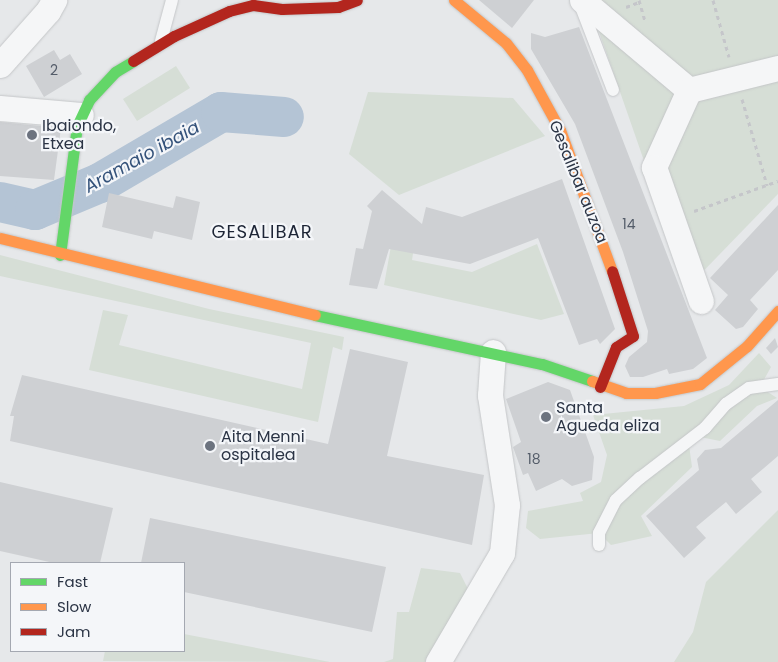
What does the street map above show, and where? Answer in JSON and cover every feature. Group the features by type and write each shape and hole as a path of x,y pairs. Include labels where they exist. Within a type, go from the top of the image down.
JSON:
{"street":[{"path":"0,66 48,11 54,0"},
{"path":"60,255 63,221 81,115 89,100 115,72 160,45 239,4 282,9 338,7 357,0"},
{"name":"Gesalibar auzoa","path":"454,0 506,43 526,70 560,130 608,256 632,336 616,348 600,387"},
{"path":"580,0 689,90"},
{"path":"689,90 778,68"},
{"path":"689,90 654,167 701,301"},
{"path":"0,108 81,115"},
{"path":"0,238 60,255 323,317 542,364 600,387 626,393 655,393 700,384 747,346 778,311"},
{"path":"438,662 502,553 507,505 490,395 493,352"}],"lane":[{"path":"160,45 172,0"},
{"path":"580,0 613,90"},
{"path":"599,545 599,533 616,500 640,478 705,428 726,404 749,388 778,384"}],"path":[{"path":"713,0 767,185"},
{"path":"672,219 778,181"}],"shaded area":[{"path":"588,0 778,0 778,194 688,287"},
{"path":"176,66 190,88 137,121 123,99"},
{"path":"368,92 513,98 545,136 399,195 349,154"},
{"path":"393,235 414,247 412,260 472,272 537,244 564,314 541,320 384,285"},
{"path":"0,255 209,309 344,337 342,350 333,347 318,422 89,370 103,310 128,315 119,345 302,389 311,343 0,276"},
{"path":"759,353 771,367 760,387 777,398 757,406 720,441 700,437 689,445 692,467 641,516 652,536 611,545 599,533 540,539 526,528 528,511 583,501 580,493 601,482 607,455 593,415 684,406 729,385"},
{"path":"778,510 778,662 674,662 693,632 706,582"},
{"path":"421,568 460,573 469,591 425,662 384,662 393,659 397,612 409,612"},
{"path":"185,634 330,662 103,661 105,652 185,652"}],"building":[{"path":"479,0 534,0 512,28"},
{"path":"579,27 707,358 693,369 669,374 667,369 643,377 630,377 625,366 629,357 647,342 648,331 623,252 575,124 531,49 531,33 545,37"},
{"path":"54,50 60,60 70,54 82,74 44,97 26,66"},
{"name":"Ibaiondo, Etxea","path":"0,122 61,128 54,180 0,176"},
{"path":"562,179 615,329 600,344 597,339 579,345 538,238 470,264 389,249 377,289 349,285 356,248 363,249 372,211 367,206 382,190 422,224 426,207 462,217"},
{"path":"109,193 173,208 176,196 200,202 192,240 154,231 152,239 102,227"},
{"path":"778,205 778,270 750,300 758,309 743,327 736,329 715,310 728,295 710,278"},
{"path":"775,338 778,347 771,354 766,348"},
{"name":"Aita Menni ospitalea","path":"350,349 408,362 387,456 484,475 472,545 10,441 14,416 10,416 22,375 328,444"},
{"name":"Santa Agueda eliza","path":"548,382 570,390 594,457 592,480 572,486 562,479 536,491 528,473 523,475 513,447 521,442 506,399"},
{"path":"778,400 778,456 751,479 762,492 736,514 726,502 696,527 706,538 684,558 646,516 699,470 697,459 705,450 721,448"},
{"path":"0,482 113,508 100,562 50,562 0,551"},
{"path":"150,518 386,567 372,632 185,592 185,562 141,562"}],"waterway":[{"name":"Aramaio ibaia","path":"0,202 35,210 100,183 221,112 284,117"}],"traffic: fast":[{"path":"60,255 77,126 89,100 115,72 133,61"},
{"path":"315,315 542,364 592,381"}],"traffic: slow":[{"path":"454,0 506,43 527,70 560,130 612,271"},
{"path":"0,238 315,315"},
{"path":"592,381 626,393 655,393 700,384 747,346 778,311"}],"traffic: jam":[{"path":"133,61 174,36 229,11 253,5 282,9 338,7 357,0"},
{"path":"600,387 616,347 633,336 612,271"}],"place":[{"name":"Ibaiondo, Etxea","path":"32,135"},
{"name":"Santa Agueda eliza","path":"546,417"},
{"name":"Aita Menni ospitalea","path":"210,446"}],"district":[{"name":"GESALIBAR","path":"262,232"}]}
